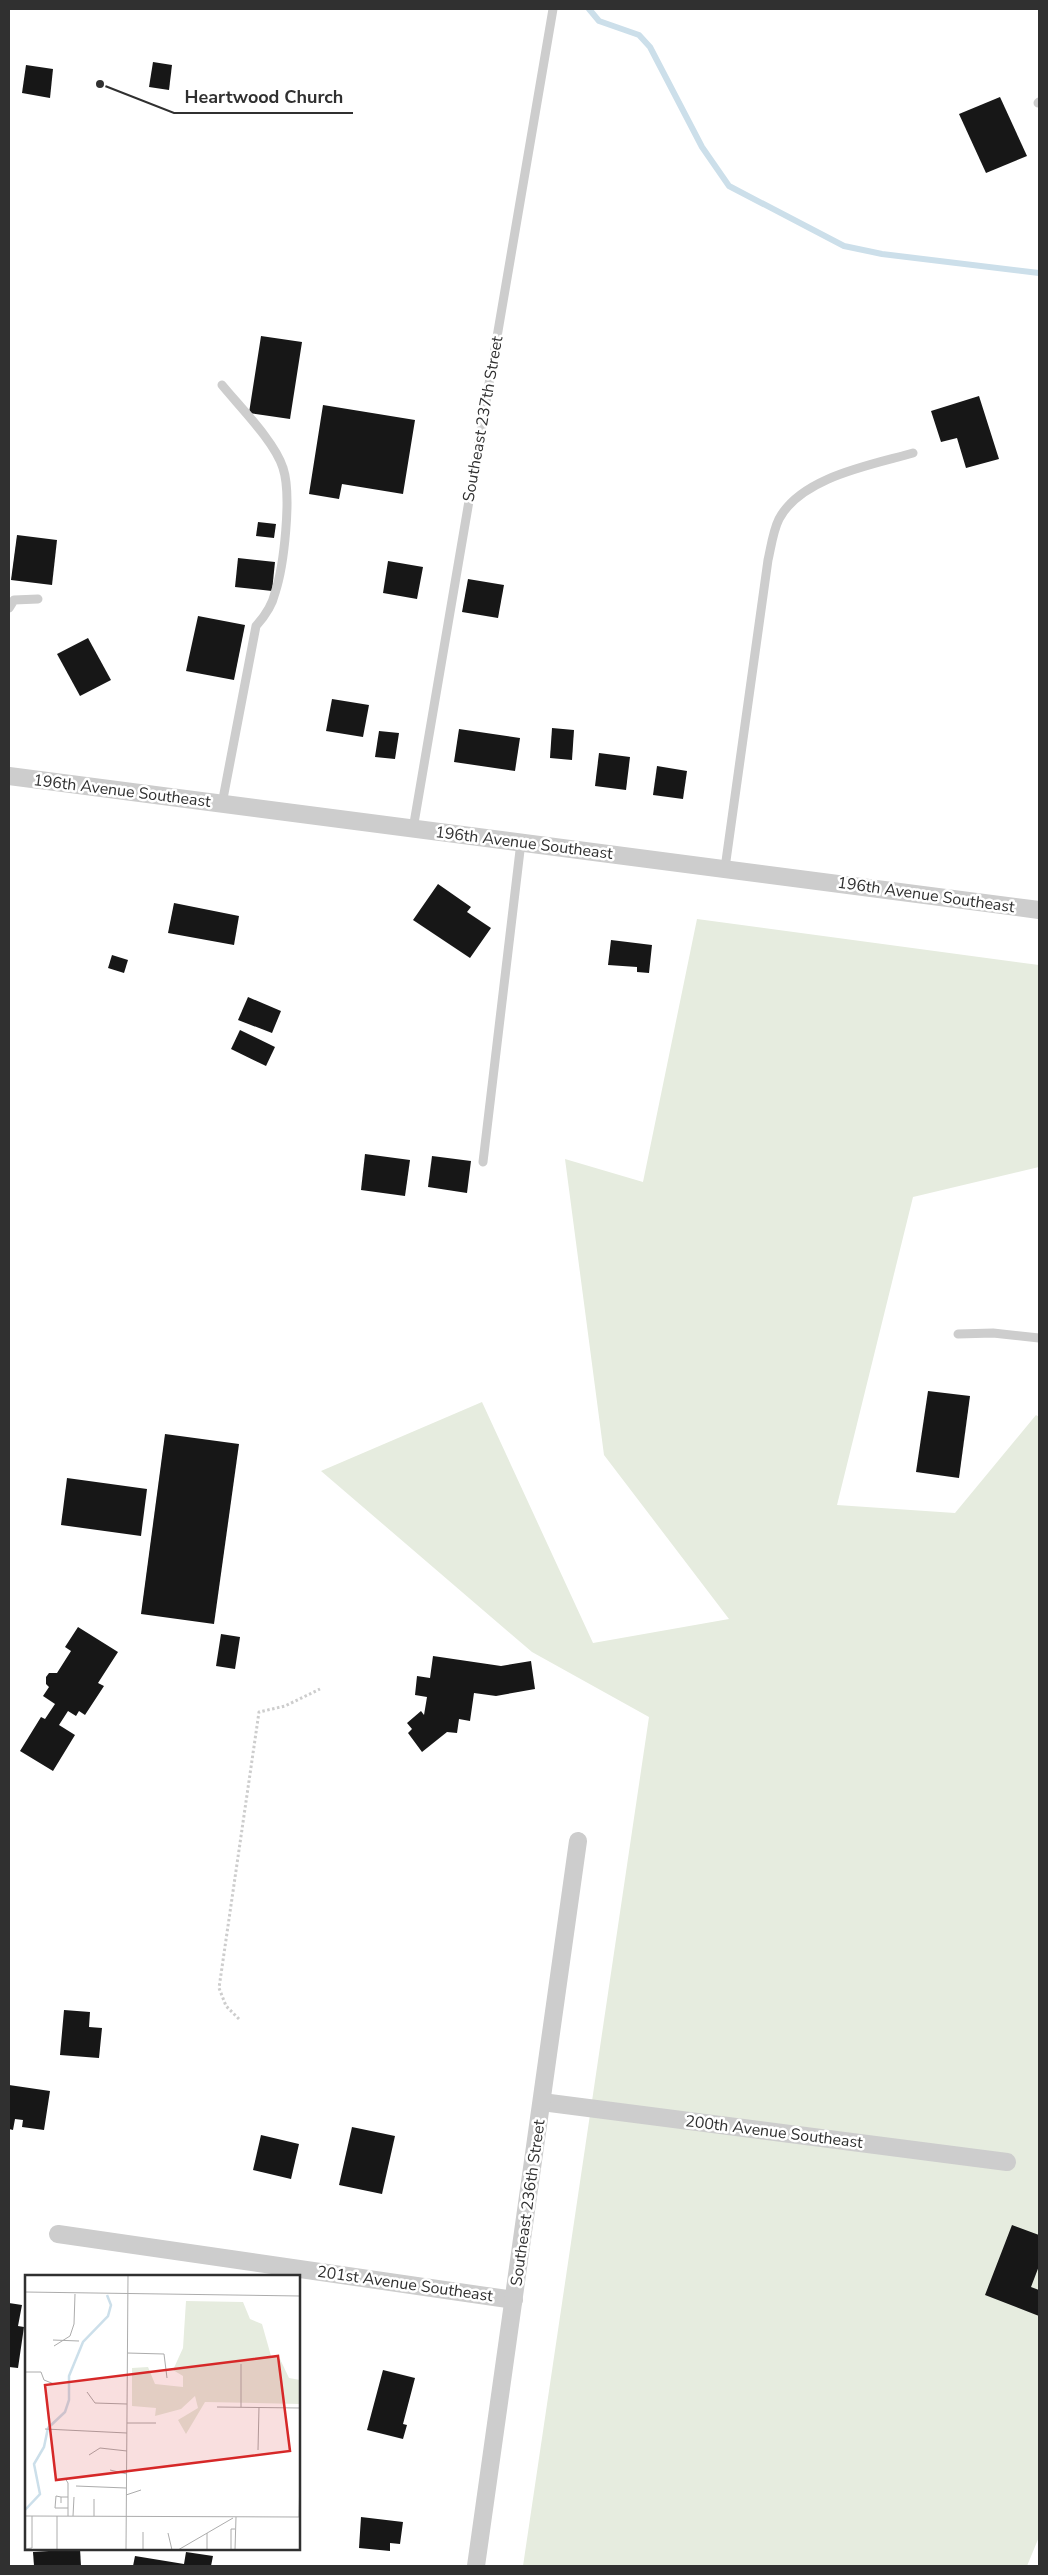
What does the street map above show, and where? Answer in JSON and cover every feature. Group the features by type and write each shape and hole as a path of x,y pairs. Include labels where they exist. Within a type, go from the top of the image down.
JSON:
{"street":[{"name":"196th Avenue Southeast","path":"9,776 1039,910"},
{"name":"Southeast 236th Street","path":"476,2566 578,1840"},
{"name":"200th Avenue Southeast","path":"542,2102 1007,2162"},
{"name":"201st Avenue Southeast","path":"58,2234 514,2300"}],"lane":[{"name":"Southeast 237th Street","path":"413,829 553,9"},
{"path":"222,385 266,439 283,468 287,520 276,593 268,613 256,626 222,804"},
{"path":"725,868 768,560 779,520 801,495 834,475 913,452"},
{"path":"9,608 14,600 38,599"},
{"path":"483,1162 521,842"},
{"path":"958,1334 993,1333 1039,1338"}],"path":[{"path":"239,2019 226,2006 220,1988 259,1712 286,1706 320,1690"}],"shaded area":[{"path":"697,919 1039,965 1039,1167 913,1197 837,1505 955,1513 1036,1415 1039,1417 1039,2537 1027,2566 523,2566 649,1717 532,1652 321,1471 482,1402 593,1643 729,1619 604,1455 565,1159 643,1182"}],"building":[{"path":"153,62 172,65 169,90 149,87"},
{"path":"26,65 53,69 50,98 22,93"},
{"path":"1000,97 1027,156 986,173 959,114"},
{"path":"261,336 302,342 290,419 249,413"},
{"path":"979,396 999,459 966,468 957,438 941,442 931,411"},
{"path":"323,405 415,420 403,494 342,484 339,499 309,494"},
{"path":"258,522 276,524 274,538 256,536"},
{"path":"17,535 57,540 52,585 11,580"},
{"path":"238,558 275,562 272,591 235,587"},
{"path":"388,561 423,567 417,599 383,593"},
{"path":"468,579 504,585 498,618 462,612"},
{"path":"198,616 245,625 234,680 186,671"},
{"path":"88,638 111,680 80,696 57,654"},
{"path":"332,699 369,705 363,737 326,731"},
{"path":"552,728 574,730 572,760 550,758"},
{"path":"459,729 520,738 515,771 454,762"},
{"path":"379,731 399,733 395,759 375,757"},
{"path":"599,753 630,757 626,790 595,786"},
{"path":"657,766 687,771 683,799 653,795"},
{"path":"438,884 471,907 467,912 491,928 470,958 413,920"},
{"path":"174,903 239,916 234,945 168,933"},
{"path":"611,940 652,945 649,973 637,972 637,967 608,965"},
{"path":"112,955 128,960 124,973 108,968"},
{"path":"248,997 281,1011 272,1033 238,1020"},
{"path":"240,1030 275,1047 266,1066 231,1049"},
{"path":"365,1154 410,1160 405,1196 361,1190"},
{"path":"432,1156 471,1161 467,1193 428,1187"},
{"path":"928,1391 970,1396 959,1478 916,1472"},
{"path":"165,1434 239,1444 214,1624 141,1614"},
{"path":"67,1478 147,1489 141,1536 61,1525"},
{"path":"78,1627 118,1652 98,1683 104,1686 85,1715 79,1711 76,1716 68,1711 59,1725 75,1735 53,1771 20,1751 41,1717 45,1719 55,1704 43,1696 49,1687 46,1684 46,1677 49,1673 57,1673 71,1651 65,1647"},
{"path":"221,1634 240,1637 235,1669 216,1666"},
{"path":"433,1656 501,1666 531,1661 535,1689 496,1696 474,1693 470,1721 459,1719 457,1733 447,1732 422,1752 408,1733 412,1729 407,1723 421,1711 424,1715 427,1697 415,1695 417,1676 430,1678"},
{"path":"64,2010 90,2012 89,2027 102,2028 99,2058 60,2055"},
{"path":"9,2085 50,2091 44,2130 22,2127 23,2120 15,2119 13,2130 9,2129"},
{"path":"352,2127 395,2136 382,2194 339,2185"},
{"path":"261,2135 299,2144 291,2179 253,2170"},
{"path":"1012,2225 1039,2235 1039,2266 1031,2287 1039,2290 1039,2316 985,2295"},
{"path":"9,2303 22,2305 18,2326 24,2327 18,2368 9,2367"},
{"path":"383,2370 415,2378 403,2424 407,2425 403,2439 367,2430"},
{"path":"361,2517 403,2522 400,2544 390,2543 390,2551 359,2548"},
{"path":"80,2550 81,2566 34,2566 33,2552"},
{"path":"186,2552 213,2556 211,2566 133,2566 135,2556 184,2564"}],"waterway":[{"path":"589,9 599,21 639,35 650,47 702,147 729,186 844,246 882,254 1039,273"}],"place":[{"name":"Heartwood Church","path":"100,84"}]}
